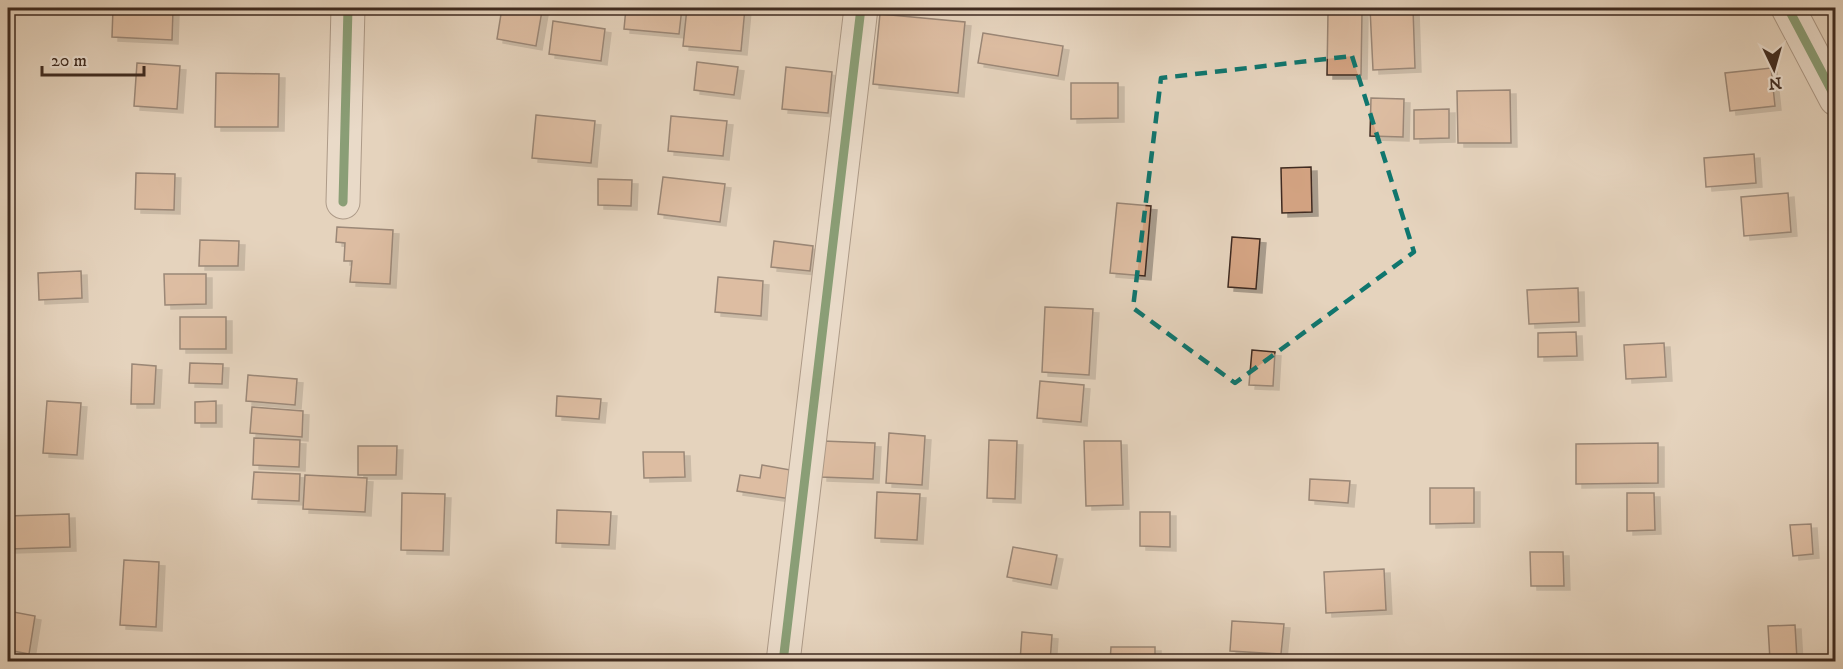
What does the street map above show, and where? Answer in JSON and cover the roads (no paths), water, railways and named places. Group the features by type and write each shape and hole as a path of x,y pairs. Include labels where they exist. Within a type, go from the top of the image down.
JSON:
{"street":[{"path":"343,202 348,8"},
{"path":"783,662 861,8"},
{"path":"1788,8 1836,99"}]}
